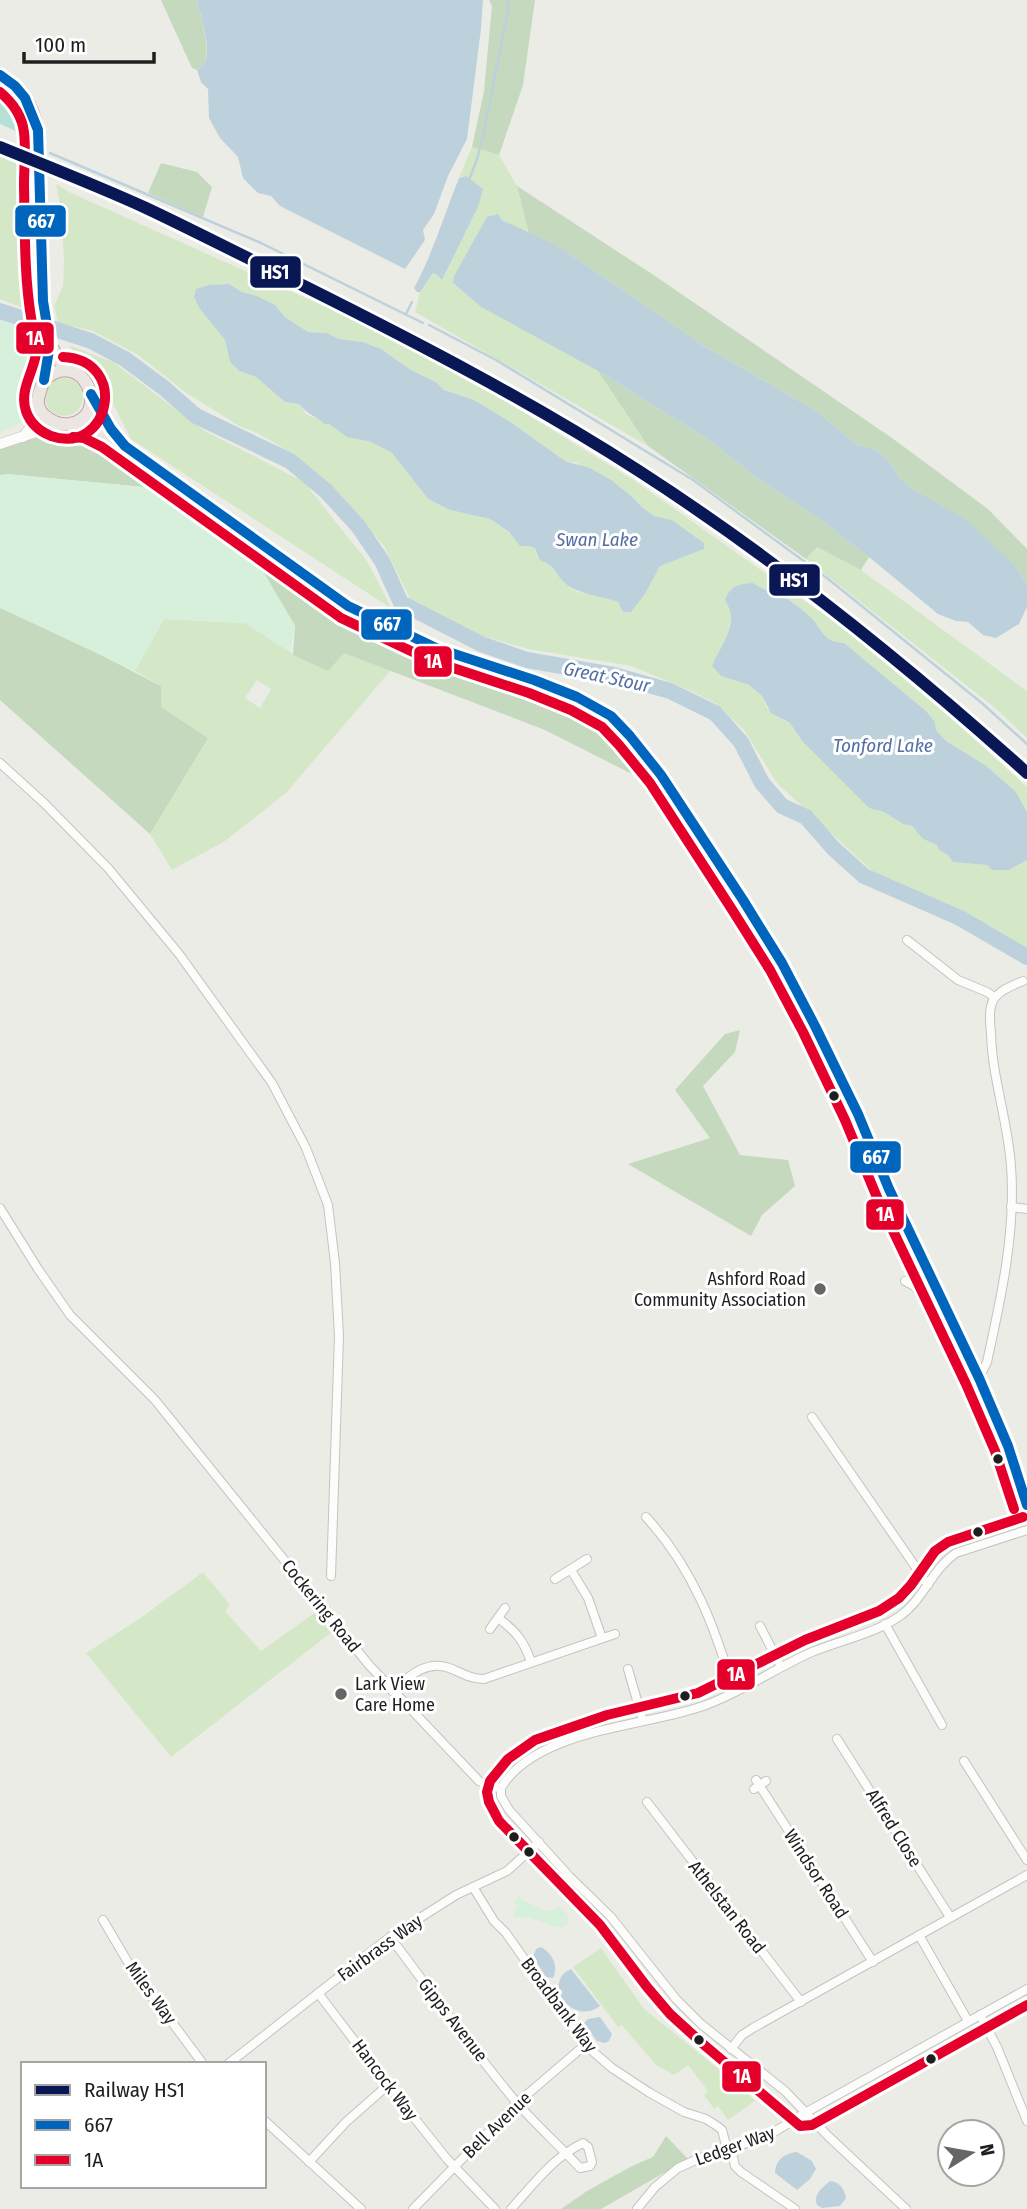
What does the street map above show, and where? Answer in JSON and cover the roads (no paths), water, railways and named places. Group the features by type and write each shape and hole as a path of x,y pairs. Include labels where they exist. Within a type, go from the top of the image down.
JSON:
{"highway":[{"path":"0,75 25,95 38,130 42,281 49,341 44,380 38,393 40,409 45,416 67,424 88,424 95,427 348,606 436,648 577,697 611,716 630,736 684,809 743,900 782,963 815,1026 979,1378 1024,1485 1027,1505"},
{"path":"49,341 59,360 84,379 111,429 125,446"},
{"path":"44,380 56,372 71,371"},
{"path":"67,424 80,420 89,408 91,394"}],"street":[{"path":"23,437 38,418 40,409"},
{"path":"0,444 67,424"},
{"path":"0,764 81,840 171,943 272,1083 306,1148 328,1205 335,1263 339,1336 331,1576"},
{"path":"907,940 926,947 958,980 995,998"},
{"path":"979,1378 986,1362 1009,1248 1012,1183 1009,1148 995,1078 991,1007 995,998 1010,986 1023,981"},
{"name":"Cockering Road","path":"0,1208 70,1314 155,1400 317,1603 392,1691 480,1781 501,1788"},
{"path":"1011,1208 1027,1209"},
{"path":"905,1281 916,1287 922,1298"},
{"path":"812,1417 928,1585"},
{"path":"646,1517 661,1533 684,1567 707,1610 734,1692"},
{"path":"906,2209 804,2113 785,2091 731,2049 676,1999 611,1917 504,1804 501,1788 518,1769 542,1752 581,1737 683,1712 718,1700 811,1653 885,1624 908,1609 946,1560 956,1553 1027,1530"},
{"path":"555,1579 587,1559"},
{"path":"571,1570 588,1598 602,1638"},
{"path":"490,1629 505,1608"},
{"path":"498,1618 516,1631 531,1662"},
{"path":"885,1624 942,1725"},
{"path":"760,1626 781,1667"},
{"path":"392,1691 425,1667 444,1666 469,1677 484,1679 615,1634"},
{"path":"628,1669 643,1721"},
{"name":"Alfred Close","path":"837,1739 950,1917"},
{"path":"964,1761 1027,1860"},
{"path":"971,1773 980,1767"},
{"name":"Windsor Road","path":"759,1784 873,1962"},
{"name":"Athelstan Road","path":"647,1802 801,2002"},
{"name":"Fairbrass Way","path":"231,2062 390,1937 456,1895 507,1871 539,1842"},
{"path":"731,2049 742,2035 1027,1875"},
{"name":"Broadbank Way","path":"473,1887 494,1922 506,1933 585,2045 612,2068 650,2094 717,2126 722,2130 735,2166 795,2208"},
{"name":"Miles Way","path":"103,1920 142,1986 202,2062"},
{"path":"919,1935 968,2021"},
{"name":"Gipps Avenue","path":"390,1937 517,2103 564,2152 511,2209"},
{"name":"Ledger Way","path":"637,2209 655,2187 678,2168 691,2161 766,2137 804,2113 1027,1989"},
{"name":"Hancock Way","path":"318,1993 454,2168 495,2209"},
{"path":"979,2015 997,2047 1027,2121"},
{"name":"Bell Avenue","path":"413,2209 517,2103 585,2045"},
{"path":"309,2162 346,2122 388,2085"},
{"path":"266,2122 361,2209"}],"water":[{"path":"197,0 483,0 467,139 448,176 434,214 423,230 425,240 405,269 280,206 271,196 258,193 243,178 238,157 220,138 209,118 208,89 201,82 197,70 205,62 207,49"},
{"path":"466,176 483,189 478,207 442,280 433,273 420,292 417,292 414,288 433,248 459,178"},
{"path":"498,214 502,220 563,249 704,346 815,410 857,445 875,449 889,461 900,478 912,489 967,520 1016,567 1027,585 1027,607 1019,624 996,638 983,635 968,622 956,621 938,614 817,517 757,478 709,440 598,371 481,307 453,283 454,276 487,217"},
{"name":"Swan Lake","path":"229,284 275,305 285,317 308,332 327,333 339,339 363,342 381,349 411,370 436,382 444,390 474,400 565,461 590,468 611,480 654,516 672,520 704,543 704,549 660,566 645,594 631,612 623,612 618,602 571,587 552,567 540,560 535,548 520,546 509,532 490,519 450,510 428,499 392,453 371,442 347,437 308,413 299,404 285,402 256,377 239,371 230,362 225,340 200,309 194,297 196,289"},
{"name":"Tonford Lake","path":"753,583 782,596 800,608 826,636 844,643 926,711 935,722 936,730 946,741 985,765 1016,792 1027,812 1027,860 1009,870 992,870 987,865 953,862 937,845 923,839 912,826 903,824 884,812 869,808 803,742 790,723 771,713 762,696 749,685 721,676 712,666 730,626 731,617 725,600 735,587"},
{"path":"541,1947 553,1960 553,1978 546,1977 533,1957 536,1949"},
{"path":"571,1969 600,2006 589,2011 579,2011 564,2000 559,1983 562,1975"},
{"path":"600,2017 612,2034 605,2043 597,2041 584,2023 588,2019"},
{"path":"797,2152 812,2161 816,2169 810,2179 797,2190 775,2173 782,2158"},
{"path":"830,2181 841,2186 846,2198 840,2206 822,2208 817,2205 816,2198"}],"waterway":[{"path":"469,180 483,136 508,0"},
{"path":"50,153 261,243 423,323"},
{"path":"406,314 412,302"},
{"name":"Great Stour","path":"0,311 91,341 125,359 196,416 290,461 326,491 358,526 382,561 401,603 481,644 527,660 614,675 670,691 715,713 741,742 762,783 782,806 806,817 833,848 864,876 960,918 1027,957"},
{"path":"429,325 496,360 693,480 827,578 983,704 1027,744"}],"rail line":[{"name":"HS1","path":"0,147 146,208 389,329 558,421 639,471 741,540 887,653 1027,773"}],"place":[{"name":"Ashford Road Community Association","path":"820,1289"},
{"name":"Lark View Care Home","path":"341,1694"}]}
